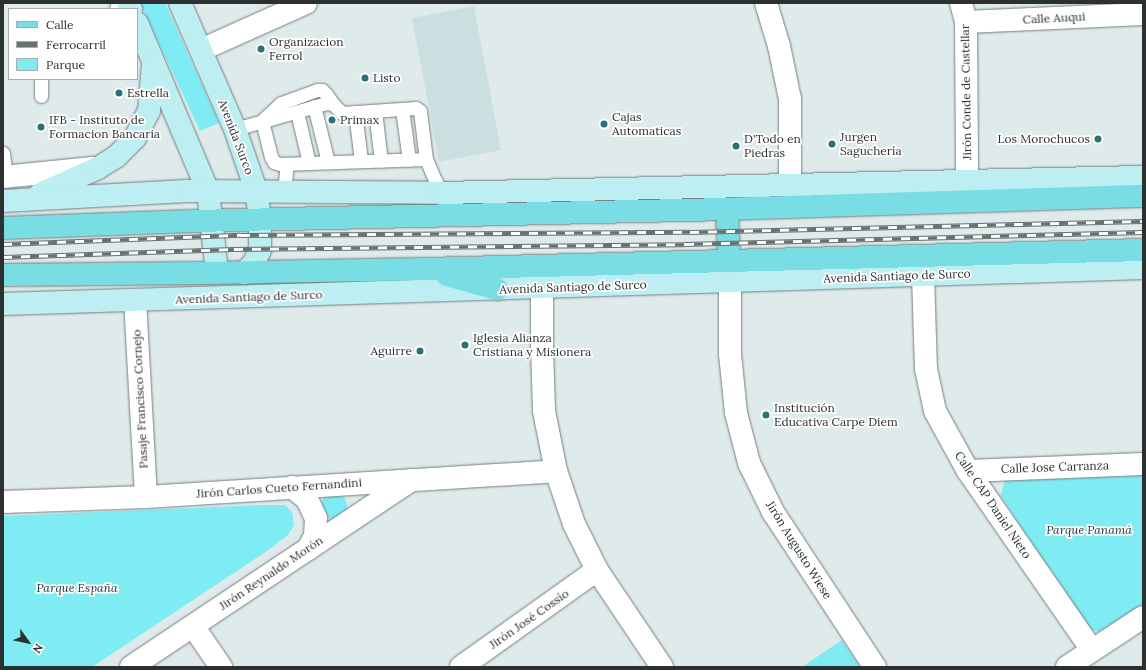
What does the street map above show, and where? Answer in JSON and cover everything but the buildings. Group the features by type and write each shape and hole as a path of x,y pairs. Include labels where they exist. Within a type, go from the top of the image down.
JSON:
{"main road":[{"name":"Avenida Surco","path":"180,3 235,129 253,180 260,220 260,250 254,263 244,272"},
{"path":"138,25 208,191 217,273"},
{"path":"29,199 98,168 117,156 135,138 149,110 153,58"},
{"path":"3,201 208,191 253,180 284,191 442,193 1143,177"},
{"path":"3,228 212,221 727,209 1143,196"},
{"path":"727,209 729,261"},
{"name":"Avenida Santiago de Surco","path":"3,275 426,269 1143,250"},
{"name":"Avenida Santiago de Surco","path":"3,304 1143,268"},
{"path":"426,269 498,289"}],"street":[{"path":"201,50 306,3"},
{"path":"766,3 781,54 790,99 790,186"},
{"name":"Calle Auqui","path":"963,12 1143,14"},
{"name":"Jirón Conde de Castellar","path":"963,12 967,182"},
{"path":"5,177 98,168"},
{"name":"Calle CAP Daniel Nieto","path":"923,275 926,369 935,411 968,471 1092,650"},
{"name":"Jirón Augusto Wiese","path":"730,282 730,354 736,413 749,463 773,512 875,667"},
{"path":"542,288 544,411 556,471 574,524 597,570 662,667"},
{"name":"Pasaje Francisco Cornejo","path":"135,300 146,497"},
{"name":"Calle Jose Carranza","path":"968,471 1143,464"},
{"name":"Jirón Carlos Cueto Fernandini","path":"3,502 146,497 556,471"},
{"name":"Jirón Reynaldo Morón","path":"131,667 412,479"},
{"path":"292,487 307,499 316,518 315,536 308,548"},
{"name":"Jirón José Cossío","path":"461,667 597,570"},
{"path":"1067,667 1143,617"},
{"path":"193,626 221,667"}],"lane":[{"path":"41,80 41,96"},
{"path":"262,121 281,103 317,90 322,90 332,104 342,114 416,108 420,111 426,159 434,180 442,193"},
{"path":"235,129 327,102 332,104"},
{"path":"314,106 328,162"},
{"path":"402,109 409,160"},
{"path":"375,111 381,161"},
{"path":"297,112 309,163"},
{"path":"356,112 361,161"},
{"path":"262,121 271,157 274,162 287,164 426,159"},
{"path":"3,153 5,177"},
{"path":"253,180 271,157"},
{"path":"284,191 287,164"}],"shaded area":[{"path":"474,6 501,150 439,162 412,18"}],"green space":[{"path":"140,3 165,3 219,123 200,131"},
{"name":"Parque Panamá","path":"1015,475 1143,475 1143,606 1103,633 1088,629 1001,496 1004,483"},
{"path":"334,493 343,497 347,506 343,515 334,519 325,515 321,506 325,497"},
{"name":"Parque España","path":"285,505 292,512 294,525 288,535 267,551 92,667 3,667 3,516"},
{"path":"842,640 860,667 802,667"}],"railway":[{"path":"3,244 241,235 690,232 1143,221"},
{"path":"3,257 234,249 685,244 1143,232"}],"place":[{"name":"Organizacion Ferrol","path":"261,49"},
{"name":"Listo","path":"365,78"},
{"name":"Estrella","path":"119,93"},
{"name":"Primax","path":"332,120"},
{"name":"Cajas Automaticas","path":"604,124"},
{"name":"IFB - Instituto de Formacion Bancaria","path":"41,127"},
{"name":"Los Morochucos","path":"1098,139"},
{"name":"Jurgen Saguchería","path":"832,144"},
{"name":"D'Todo en Piedras","path":"736,146"},
{"name":"Iglesia Alianza Cristiana y Misionera","path":"465,345"},
{"name":"Aguirre","path":"420,351"},
{"name":"Institución Educativa Carpe Diem","path":"766,415"}]}
